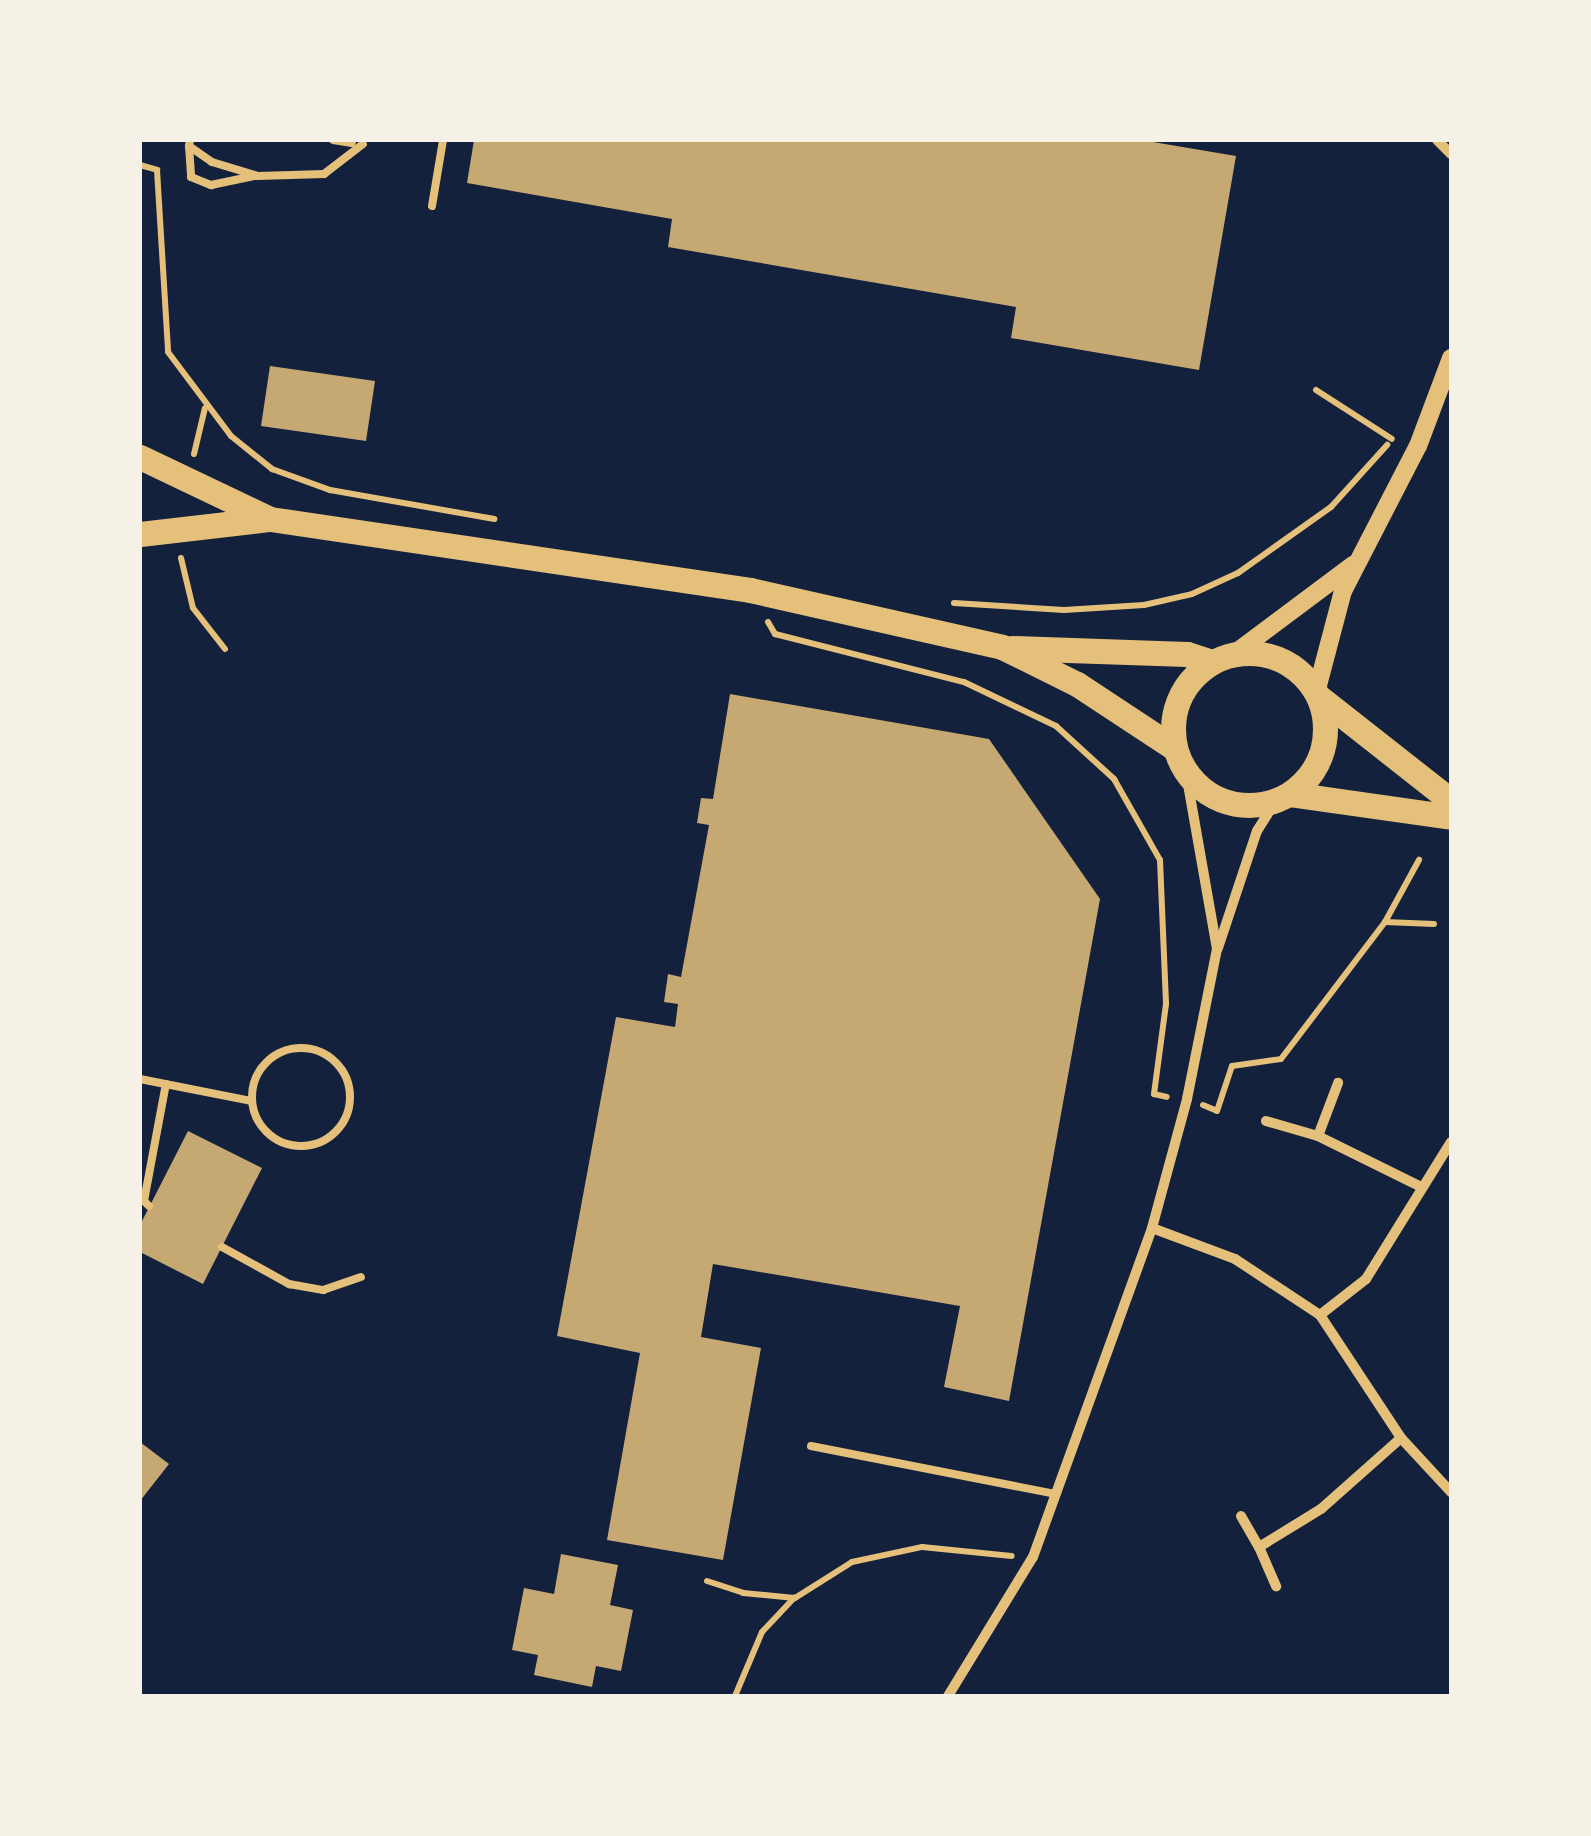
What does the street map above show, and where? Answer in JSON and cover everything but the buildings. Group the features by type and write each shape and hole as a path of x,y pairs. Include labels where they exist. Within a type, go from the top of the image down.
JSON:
{"main road":[{"path":"140,458 270,519"},
{"path":"140,534 270,519 750,590 1002,647 1282,660 1317,695 1451,801"},
{"path":"1002,647 1077,684 1174,748"},
{"path":"1223,658 1178,699 1174,748 1186,773 1208,794 1237,805 1283,797 1451,818"},
{"path":"1283,797 1310,776 1322,751 1317,695"}],"street":[{"path":"1437,140 1451,154"},
{"path":"1317,695 1354,565 1418,446 1451,358"},
{"path":"1223,658 1354,565"},
{"path":"1186,773 1189,820 1218,949"},
{"path":"948,1696 1034,1558 1152,1228 1187,1099 1218,949 1257,831 1283,797"},
{"path":"1318,1136 1338,1083"},
{"path":"1266,1122 1318,1136 1419,1186"},
{"path":"1320,1316 1366,1280 1419,1186 1451,1142"},
{"path":"1152,1228 1235,1259 1320,1316 1400,1438 1451,1492"},
{"path":"1259,1547 1321,1509 1400,1438"},
{"path":"1241,1516 1276,1586"}],"lane":[{"path":"333,140 352,142"},
{"path":"432,206 443,140"},
{"path":"189,143 212,162 258,176"},
{"path":"189,143 192,178 211,184 258,176 324,174 363,144"},
{"path":"297,1048 333,1060 350,1093 338,1130 304,1147 268,1135 251,1101 263,1065 297,1048"},
{"path":"140,1079 251,1101"},
{"path":"150,1206 144,1202 166,1084"},
{"path":"222,1247 289,1284 324,1290 361,1277"},
{"path":"811,1446 1056,1494"}],"path":[{"path":"140,165 157,170 168,352 232,436 272,469 330,490 503,521"},
{"path":"1316,390 1392,440 1418,446"},
{"path":"947,602 1064,610 1144,605 1192,594 1238,573 1330,508 1392,440"},
{"path":"750,590 774,634 964,682 1056,726 1114,779 1160,860 1166,1004 1154,1094 1187,1099 1217,1110 1232,1066 1282,1059 1384,922 1418,860"},
{"path":"1384,922 1434,924"},
{"path":"734,1696 762,1632 794,1598 852,1562 922,1547 1034,1558"},
{"path":"707,1581 794,1598"}]}
